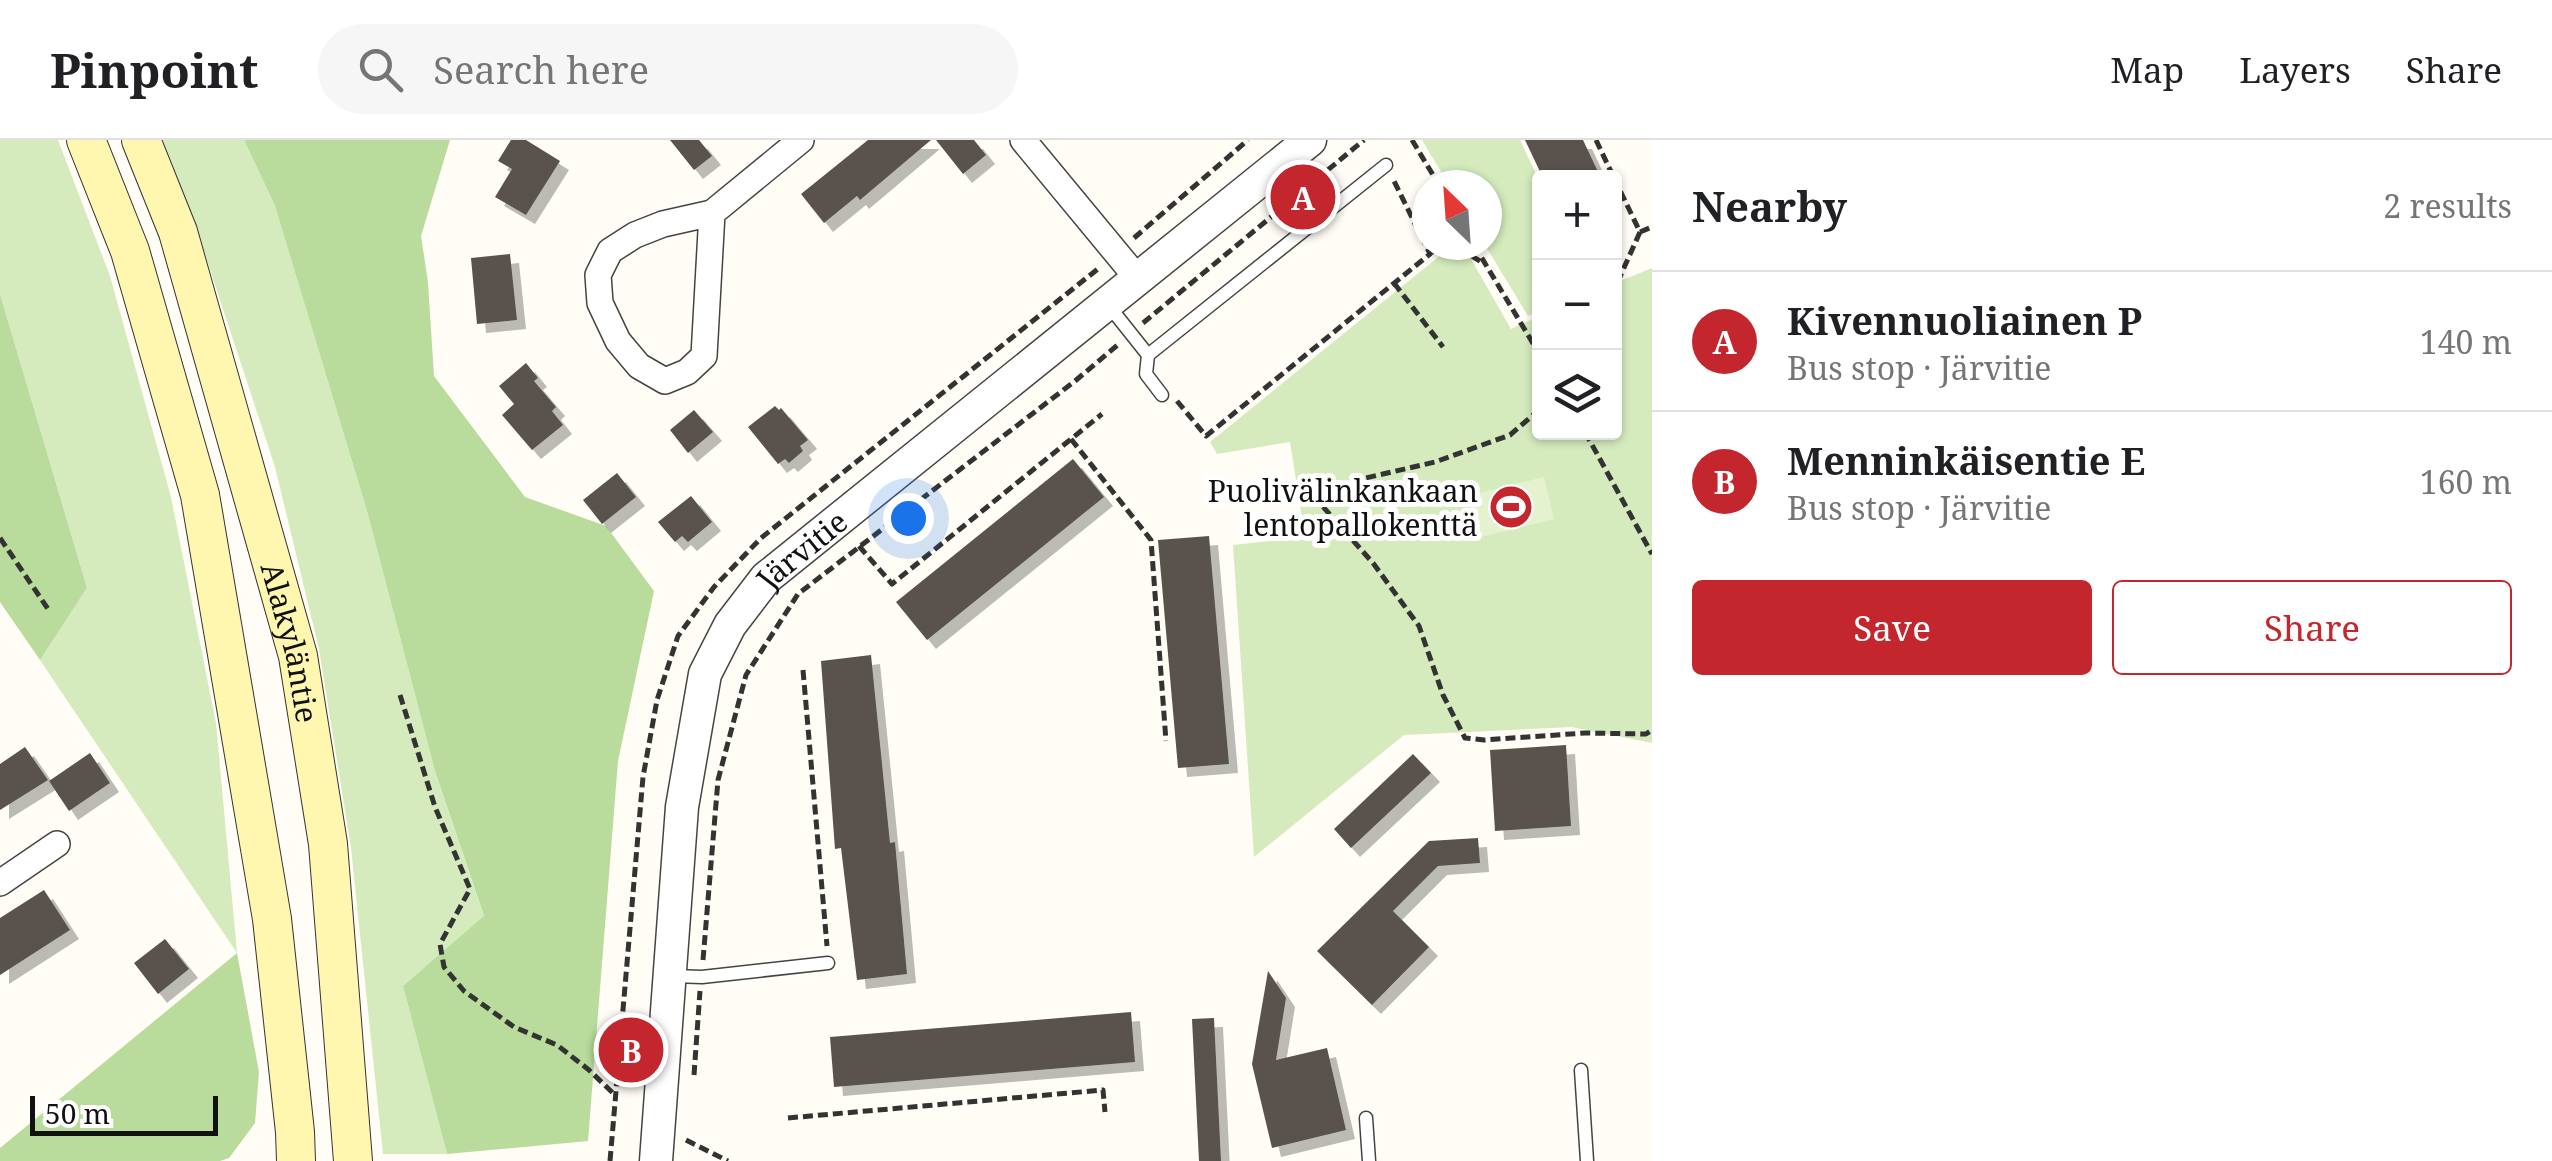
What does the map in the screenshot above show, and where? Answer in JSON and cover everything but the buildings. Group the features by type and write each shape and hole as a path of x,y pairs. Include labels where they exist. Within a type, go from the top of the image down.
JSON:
{"main road":[{"name":"Alakyläntie","path":"86,140 130,251 200,496 272,919 296,1161"},
{"name":"Alakyläntie","path":"141,140 178,232 298,656 328,844 354,1161"}],"street":[{"path":"712,213 704,356 687,372 664,381 639,366 618,341 600,304 598,275 610,251 635,234 712,213 802,140"},
{"path":"1024,140 1138,279"},
{"name":"Järvitie","path":"672,1156 686,976 682,807 705,674 730,625 766,578 1310,140"},
{"path":"0,882 58,844"}],"lane":[{"path":"1148,355 1386,165"},
{"path":"1107,304 1148,355 1146,374 1162,395"},
{"path":"686,976 828,963"},
{"path":"1581,1070 1587,1161"},
{"path":"1366,1118 1369,1161"}],"path":[{"path":"610,1161 644,778 657,700 678,636 714,587 761,538 1117,253 1248,140"},
{"path":"693,1086 686,976 718,780 746,675 798,594 1075,381 1364,140"},
{"path":"1412,140 1430,170"},
{"path":"1596,140 1610,170"},
{"path":"1386,165 1412,217"},
{"path":"1622,195 1640,232"},
{"path":"1622,272 1640,232 1652,226"},
{"path":"1162,395 1171,394 1206,436 1422,260"},
{"path":"1477,260 1486,265"},
{"path":"1483,260 1537,350"},
{"path":"1394,284 1443,347"},
{"path":"860,546 892,584 1102,414"},
{"path":"1532,415 1510,435 1435,462 1309,491 1373,563 1419,626 1442,695 1465,738 1650,733"},
{"path":"1071,439 1151,540 1166,740"},
{"path":"1589,440 1652,554"},
{"path":"0,538 48,609"},
{"path":"803,670 828,963"},
{"path":"400,695 435,807 470,889 440,944 444,968 464,991 514,1026 557,1045 616,1096"},
{"path":"788,1118 1103,1090 1105,1112"},
{"path":"672,1156 688,1141 728,1161"}],"green space":[{"path":"0,140 58,140 110,276 171,497 216,723 237,953 40,660 87,588 0,294"},
{"path":"160,140 244,140 275,206 367,511 435,771 484,917 403,986 447,1154 383,1154 351,848 319,649 275,467 195,224"},
{"path":"244,140 450,140 421,236 434,376 525,497 606,526 654,591 618,761 588,1141 447,1154 403,986 484,916 435,771 367,511 275,206"},
{"path":"1422,140 1520,140 1534,170 1532,314 1528,316 1494,260 1502,260 1502,170 1440,170"},
{"path":"1434,260 1472,260 1511,329 1532,319 1532,440 1622,440 1622,280 1652,268 1652,743 1572,727 1404,735 1254,857 1233,545 1305,537 1290,442 1217,454 1210,442"},
{"path":"0,294 87,588 40,660 0,602"},
{"name":"Puolivälinkankaan lentopallokenttä","path":"1544,477 1554,519 1477,538 1467,496"},
{"path":"237,953 259,1072 255,1123 229,1158 0,1161 0,1148"}],"place":[{"name":"Kivennuoliainen P","path":"1303,197"},
{"name":"Puolivälinkankaan lentopallokenttä","path":"1511,507"},
{"name":"Menninkäisentie E","path":"631,1050"}]}
